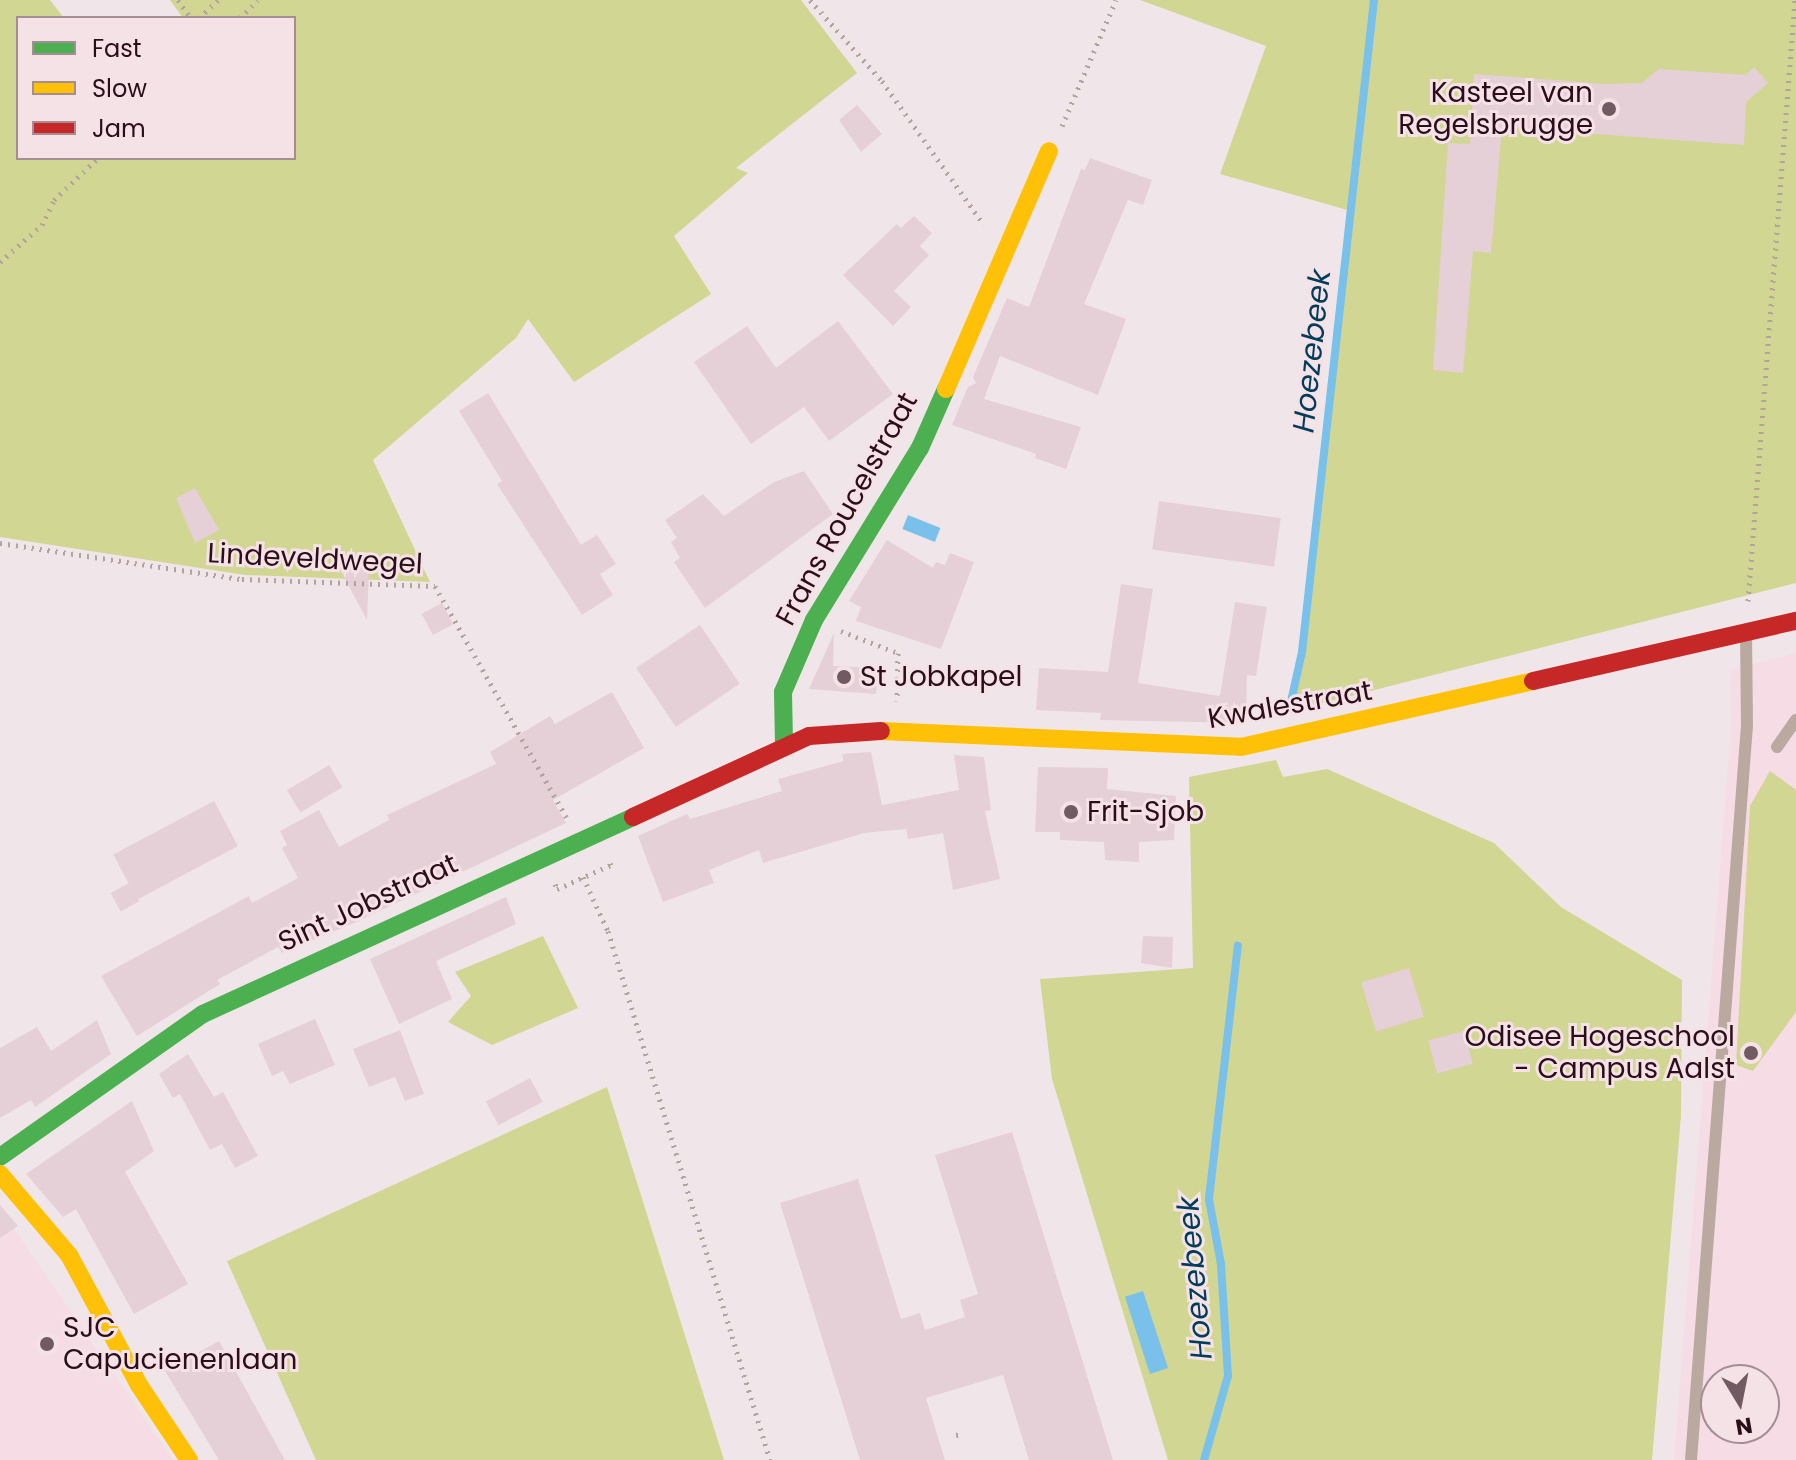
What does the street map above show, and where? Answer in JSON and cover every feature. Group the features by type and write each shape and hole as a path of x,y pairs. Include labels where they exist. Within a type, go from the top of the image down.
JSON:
{"street":[{"name":"Frans Roucelstraat","path":"784,744 783,692 814,620 920,448 1049,151"},
{"name":"Kwalestraat","path":"784,744 835,732 896,730 1241,747 1796,621"},
{"name":"Sint Jobstraat","path":"0,1157 203,1014 784,744"},
{"path":"0,1174 69,1255 139,1385 189,1460"}],"lane":[{"path":"1691,1460 1747,726 1746,634"},
{"path":"1777,747 1796,720"}],"path":[{"path":"201,16 218,0"},
{"path":"242,16 258,0"},
{"path":"810,0 882,81 905,120 979,213 1000,262"},
{"path":"1049,151 1077,99 1116,0"},
{"path":"1746,634 1795,0"},
{"path":"1787,107 1796,108"},
{"path":"0,262 42,225 54,200 96,160"},
{"name":"Lindeveldwegel","path":"0,543 242,579 435,586 578,838"},
{"path":"814,620 898,653 896,730"},
{"path":"583,877 608,931 770,1460"}],"shaded area":[{"name":"Odisee Hogeschool - Campus Aalst","path":"1796,653 1796,1460 1674,1460 1731,725 1730,670"},
{"name":"SJC Capucienenlaan","path":"0,1209 14,1229 173,1460 0,1460"}],"green space":[{"path":"0,0 50,0 62,16 16,16 16,160 296,160 296,16 182,16 170,0 801,0 857,73 736,168 748,173 674,236 711,294 574,382 528,319 516,338 373,460 430,582 245,575 0,537"},
{"path":"1140,0 1796,0 1796,583 1288,712 1302,652 1351,211 1220,174 1266,46"},
{"path":"1276,760 1283,777 1327,769 1494,843 1561,907 1682,980 1681,1116 1652,1460 1168,1460 1052,1079 1040,979 1193,968 1189,777"},
{"path":"1770,771 1796,790 1796,1012 1753,1071 1736,1065 1750,806"},
{"path":"543,936 578,1008 492,1045 448,1022 471,996 455,972"},
{"path":"607,1087 724,1460 316,1460 227,1261"}],"water":[{"path":"908,515 940,528 935,542 902,529"},
{"path":"1143,1291 1168,1368 1150,1374 1125,1297"}],"building":[{"name":"Kasteel van Regelsbrugge","path":"1754,67 1768,83 1746,102 1744,145 1502,127 1491,253 1473,251 1463,373 1433,370 1448,143 1470,144 1474,74 1604,84 1642,83 1659,69 1746,75"},
{"path":"857,105 882,134 861,152 839,120"},
{"path":"1090,158 1152,180 1143,205 1128,200 1084,304 1126,319 1098,395 1000,356 984,399 1081,427 1066,469 1035,458 1036,454 952,425 968,387 976,383 973,377 1007,298 1029,307 1081,169 1085,170"},
{"path":"914,216 932,233 920,246 929,255 894,291 911,307 893,326 843,275 897,224 901,228"},
{"path":"838,321 893,394 829,441 804,407 751,444 694,362 747,326 776,368"},
{"path":"488,393 581,545 597,535 616,564 600,574 613,595 582,615 497,484 502,481 459,411"},
{"path":"804,471 833,514 705,608 674,562 680,558 671,542 677,538 665,520 703,494 724,516 774,482"},
{"path":"195,488 219,530 195,543 176,498"},
{"path":"1159,501 1281,518 1274,567 1152,550"},
{"path":"887,540 933,568 936,562 945,565 950,553 974,562 941,649 856,621 861,607 849,601"},
{"path":"338,566 369,568 367,620"},
{"path":"1121,584 1153,589 1138,683 1220,696 1235,602 1267,607 1256,676 1247,675 1246,723 1100,720 1101,713 1036,710 1039,668 1108,672"},
{"path":"442,603 453,624 433,635 422,614"},
{"path":"700,625 740,684 676,727 636,668"},
{"name":"St Jobkapel","path":"834,633 833,666 878,668 876,694 809,689"},
{"path":"612,692 644,748 553,800 566,823 354,923 282,953 278,947 217,980 220,984 137,1036 101,976 249,896 252,903 298,878 282,848 287,845 280,831 319,810 339,847 389,820 387,815 496,764 490,752 550,716 555,724"},
{"path":"871,752 882,805 959,790 954,755 984,757 991,810 985,811 1000,879 953,890 943,833 908,839 906,829 864,833 763,863 759,850 709,870 714,883 663,902 638,836 687,814 690,819 782,791 778,779 844,761 842,754"},
{"path":"329,765 342,787 300,813 287,790"},
{"path":"1038,767 1108,768 1107,789 1176,796 1174,840 1139,842 1139,862 1105,860 1104,842 1060,840 1060,832 1035,832"},
{"path":"214,801 238,846 137,900 113,855"},
{"path":"129,883 139,901 121,912 111,893"},
{"path":"506,897 516,924 436,961 452,999 399,1024 370,959"},
{"path":"1143,936 1173,937 1172,968 1141,963"},
{"path":"1409,968 1424,1017 1376,1031 1361,983"},
{"path":"315,1019 335,1065 290,1084 283,1071 272,1076 258,1044"},
{"path":"97,1020 111,1054 35,1107 31,1100 0,1118 0,1048 37,1027 51,1051"},
{"path":"400,1030 424,1094 405,1101 395,1077 369,1087 353,1049"},
{"path":"1464,1031 1473,1064 1437,1073 1428,1041"},
{"path":"188,1054 214,1097 223,1092 258,1156 235,1168 222,1144 210,1150 180,1094 173,1098 159,1074"},
{"path":"530,1078 543,1102 499,1125 486,1101"},
{"path":"132,1101 154,1151 125,1172 188,1284 134,1314 76,1209 63,1217 26,1174"},
{"path":"1012,1132 1113,1460 1029,1460 1003,1375 926,1398 945,1460 860,1460 780,1203 858,1179 901,1319 920,1313 925,1330 965,1317 960,1300 978,1294 935,1155"},
{"path":"0,1205 18,1226 0,1238"},
{"path":"219,1341 285,1460 219,1460 165,1371"}],"waterway":[{"name":"Hoezebeek","path":"1290,706 1302,652 1374,0"},
{"name":"Hoezebeek","path":"1204,1460 1228,1376 1221,1264 1209,1199 1238,946"}],"traffic: fast":[{"path":"784,744 783,692 814,620 920,448 946,389"},
{"path":"0,1157 203,1014 633,817"}],"traffic: slow":[{"path":"946,389 1049,151"},
{"path":"881,731 1241,747 1533,681"},
{"path":"0,1174 69,1255 139,1385 189,1460"}],"traffic: jam":[{"path":"1533,681 1796,621"},
{"path":"633,817 809,736 881,731"}],"place":[{"name":"Kasteel van Regelsbrugge","path":"1609,109"},
{"name":"St Jobkapel","path":"844,677"},
{"name":"Frit-Sjob","path":"1071,812"},
{"name":"Odisee Hogeschool - Campus Aalst","path":"1751,1053"},
{"name":"SJC Capucienenlaan","path":"47,1344"}]}
